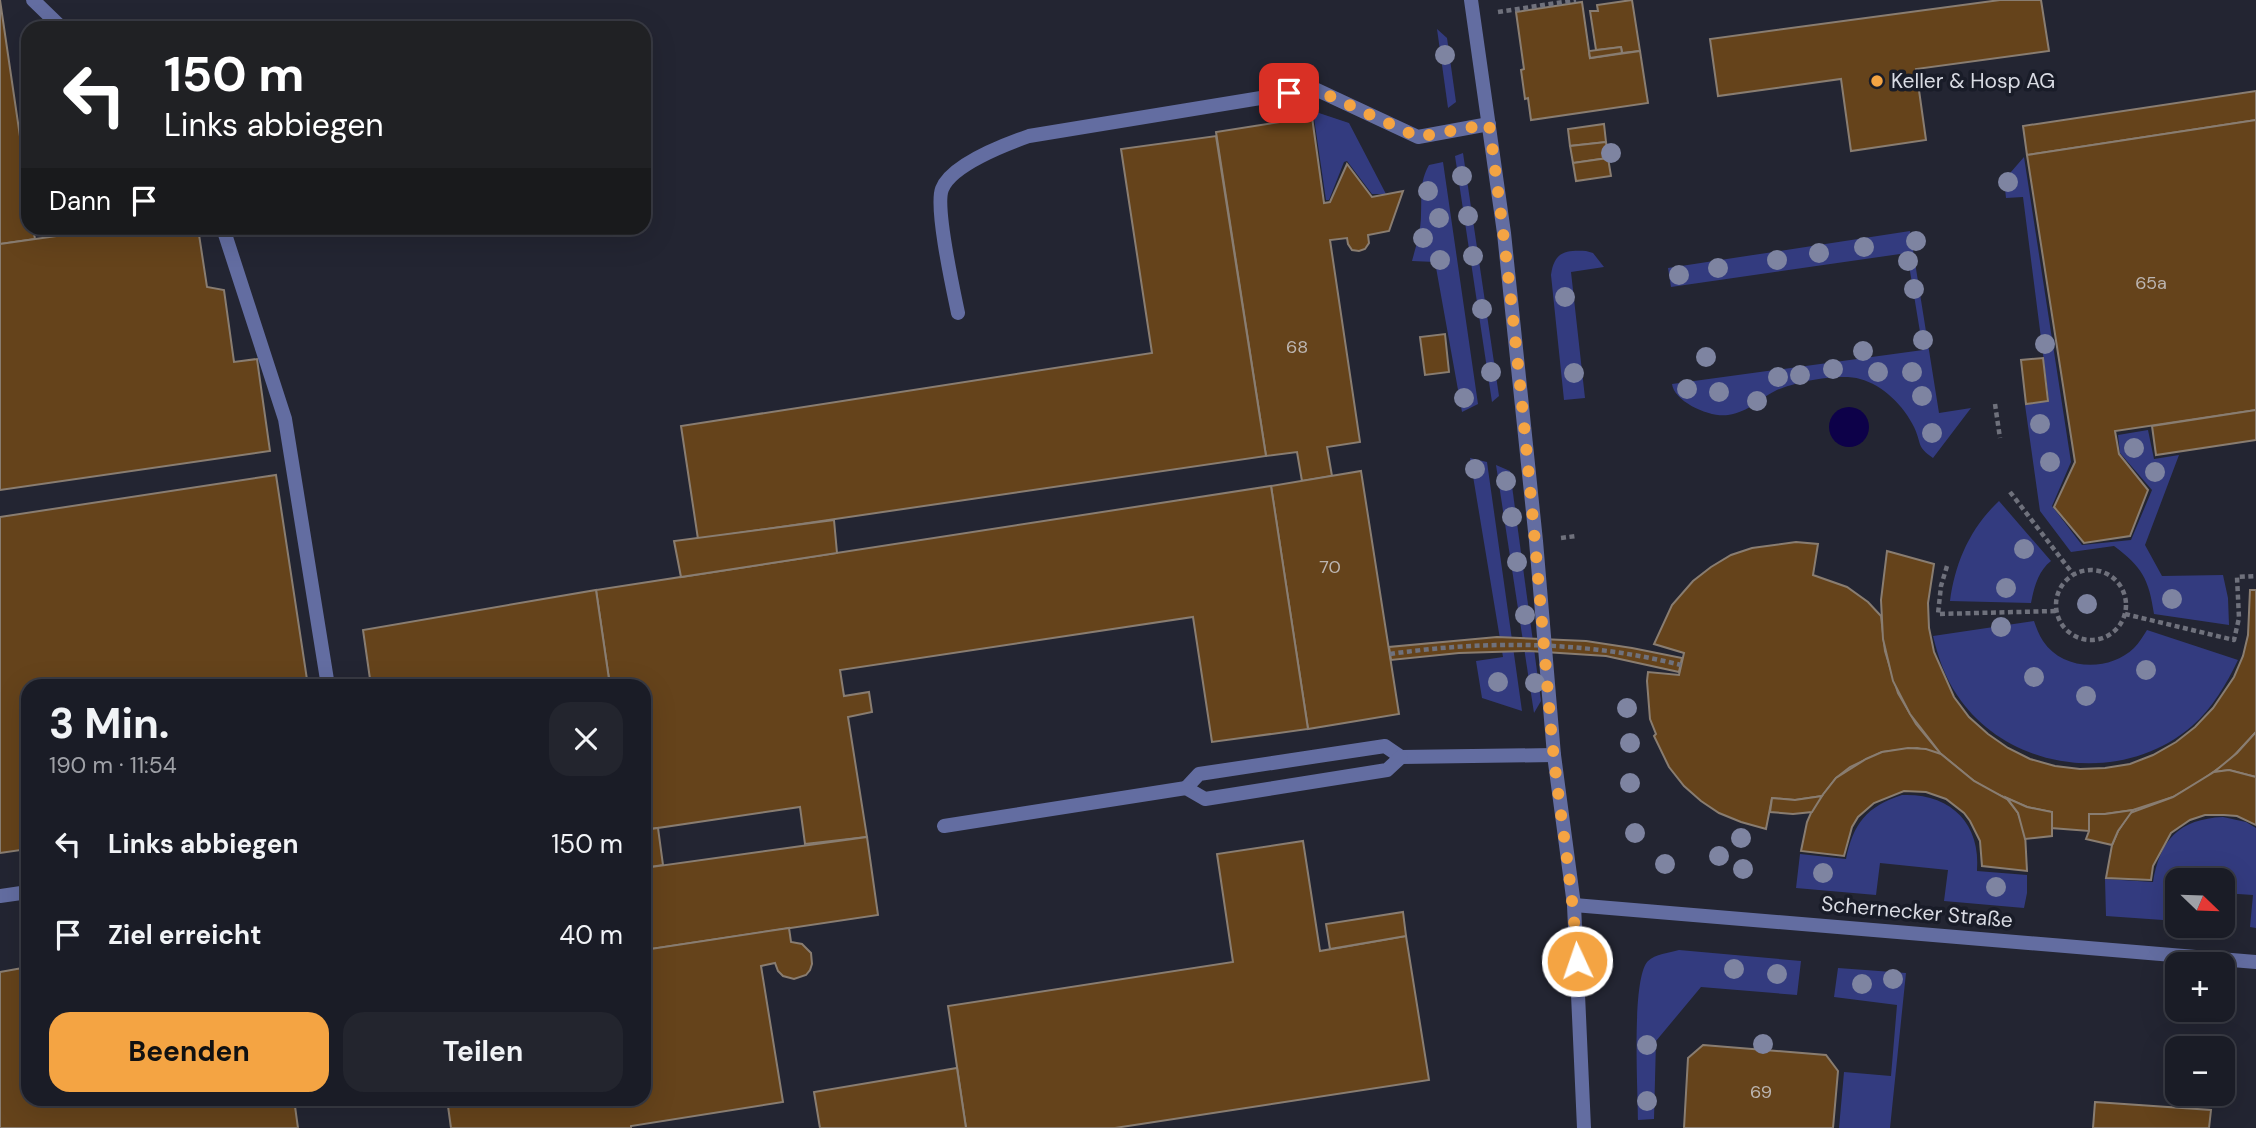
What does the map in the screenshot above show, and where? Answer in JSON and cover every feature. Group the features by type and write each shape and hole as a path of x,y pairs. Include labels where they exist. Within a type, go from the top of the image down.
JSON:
{"street":[{"path":"33,0 55,21"},
{"path":"1471,0 1504,233 1536,541 1553,755 1574,905 1584,1128"},
{"path":"958,313 941,214 942,189 952,175 964,166 1009,143 1029,136 1315,89 1418,137 1489,124"},
{"path":"224,235 285,419 327,679"},
{"path":"944,826 1186,788 1199,774 1385,746 1401,757 1553,755"},
{"path":"1186,788 1205,799 1387,770 1401,757"},
{"path":"0,897 21,893"},
{"name":"Schernecker Straße","path":"1574,905 2256,962"}],"path":[{"path":"1473,16 1576,0"},
{"path":"1995,404 2000,438"},
{"path":"2010,492 2073,574"},
{"path":"1947,566 1941,586 1938,614 2056,611"},
{"path":"2094,569 2113,576 2125,593 2125,614 2114,632 2095,640 2084,640 2066,630 2056,611 2056,600 2059,590 2073,574 2094,569"},
{"path":"2125,614 2234,640 2239,618 2237,577 2256,576"},
{"path":"1390,654 1443,648 1554,645 1611,650 1681,665"}],"shaded area":[{"path":"1437,29 1447,38 1456,102 1448,108"},
{"path":"1313,111 1349,123 1386,194 1372,194 1347,161 1344,162 1329,200 1326,200"},
{"path":"1463,153 1499,396 1492,402 1455,156"},
{"path":"2024,157 2071,462 2052,506 2082,545 2131,540 2152,490 2120,453 2118,435 2148,430 2154,459 2179,455 2145,545 2162,576 2223,575 2228,598 2229,625 2154,614 2147,583 2131,561 2114,546 2071,552 2040,511 2025,405 2049,401 2023,197 2006,198 2004,180"},
{"path":"1443,162 1478,404 1462,412 1435,262 1412,261 1420,227 1424,178 1429,165"},
{"path":"1910,231 1939,413 1971,408 1933,458 1922,447 1914,427 1899,404 1885,391 1860,379 1829,378 1793,384 1775,391 1743,411 1728,415 1712,414 1694,407 1674,391 1672,384 1923,350 1907,253 1671,287 1668,268"},
{"path":"1586,251 1593,253 1604,267 1571,272 1585,398 1564,400 1551,275 1555,261 1562,254"},
{"path":"1849,407 1863,413 1869,427 1863,441 1849,447 1835,441 1829,427 1835,413"},
{"path":"1470,458 1487,462 1522,711 1482,698 1476,661 1503,657"},
{"path":"1496,465 1510,471 1541,701 1534,713"},
{"path":"1999,501 2051,561 2040,575 2031,603 1950,601 1960,560 1972,534"},
{"path":"2034,621 2042,639 2052,651 2074,663 2099,664 2124,656 2134,648 2147,630 2238,660 2224,687 2206,712 2192,726 2164,745 2133,757 2101,763 2068,762 2036,754 2006,741 1979,721 1949,681 1933,636"},
{"path":"1902,795 1935,799 1959,814 1974,839 1977,871 2027,875 2024,908 1944,901 1948,870 1880,863 1876,895 1796,888 1800,854 1846,859 1853,836 1864,818 1879,805"},
{"path":"2223,817 2246,822 2256,828 2256,928 2250,927 2253,895 2235,894 2235,868 2165,868 2165,920 2106,916 2105,879 2153,882 2161,854 2174,834 2194,822"},
{"path":"1679,950 1801,961 1797,995 1701,987 1656,1041 1654,1119 1638,1120 1637,1011 1643,972 1651,959"},
{"path":"1838,968 1906,973 1890,1128 1839,1128 1844,1072 1891,1076 1897,1005 1834,997"}],"building":[{"path":"0,0 21,143 21,235 34,235 35,239 0,244"},
{"path":"1632,0 1640,51 1622,53 1621,47 1596,50 1590,11 1598,11 1597,5"},
{"path":"2000,0 2041,0 2049,51 1916,69 1926,140 1851,151 1841,79 1718,96 1710,39"},
{"path":"1582,2 1590,58 1640,51 1648,103 1531,120 1528,98 1525,99 1516,12"},
{"path":"1621,47 1622,53 1590,58 1589,51"},
{"path":"2256,91 2256,120 2027,155 2023,126"},
{"path":"1312,117 1324,203 1330,202 1347,164 1372,197 1403,191 1389,231 1368,235 1369,243 1365,249 1352,250 1347,238 1330,240 1360,442 1327,447 1332,476 1302,481 1297,452 1266,456 1216,132"},
{"path":"2256,120 2256,410 2115,431 2119,454 2148,490 2130,536 2084,543 2054,507 2075,462 2027,155"},
{"path":"1604,124 1606,142 1570,146 1568,129"},
{"path":"1216,136 1266,456 698,539 681,426 1152,353 1121,149"},
{"path":"1606,142 1608,158 1573,163 1570,146"},
{"path":"1608,158 1611,176 1576,181 1573,163"},
{"path":"64,235 199,235 207,287 224,290 234,362 257,359 270,451 0,490 0,244"},
{"path":"1445,334 1449,372 1425,375 1420,337"},
{"path":"2043,358 2048,401 2026,404 2021,360"},
{"path":"2256,410 2256,440 2156,455 2152,426"},
{"path":"1361,471 1399,714 1308,729 1271,486"},
{"path":"276,475 307,679 21,679 21,850 0,853 0,517"},
{"path":"1271,486 1308,729 1212,742 1193,617 840,670 844,696 869,692 872,712 848,717 867,837 805,844 800,807 651,829 651,679 609,679 596,590"},
{"path":"834,520 837,553 681,577 674,541"},
{"path":"1796,542 1818,544 1813,575 1847,587 1868,602 1881,616 1885,651 1898,693 1916,724 1941,754 1917,748 1882,752 1850,767 1836,778 1822,796 1795,800 1772,798 1766,829 1719,813 1684,786 1669,767 1654,736 1656,734 1650,719 1647,681 1648,672 1679,675 1684,653 1654,644 1672,605 1693,581 1731,555 1752,548"},
{"path":"1887,551 1934,564 1928,603 1934,652 1954,697 1969,717 2008,748 2030,759 2080,769 2130,764 2176,742 2195,727 2213,708 2234,677 2248,635 2250,590 2256,590 2256,732 2229,761 2173,797 2133,810 2089,814 2089,831 2051,828 2052,812 2027,807 1974,781 1941,754 1910,714 1893,681 1883,639 1881,600"},
{"path":"596,590 609,679 370,679 363,630"},
{"path":"1497,637 1586,641 1682,658 1679,672 1606,656 1529,651 1459,653 1391,660 1389,647"},
{"path":"2256,732 2256,777 2229,770 2214,772 2237,753"},
{"path":"1908,748 1926,749 1941,754 1974,781 2007,799 2018,813 2025,833 2027,871 1982,866 1980,841 1964,813 1946,799 1926,792 1904,791 1874,803 1858,817 1852,827 1844,856 1801,851 1807,822 1814,806 1836,778 1882,752"},
{"path":"2229,770 2256,777 2256,825 2237,816 2224,815 2205,815 2190,820 2171,833 2153,866 2151,880 2106,878 2112,845 2130,813 2173,797 2214,772"},
{"path":"1822,796 1812,812 1770,812 1772,798 1795,800"},
{"path":"2007,798 2027,807 2052,812 2052,836 2025,839 2018,813"},
{"path":"2133,810 2112,845 2086,839 2089,814"},
{"path":"658,828 663,865 651,867 651,829"},
{"path":"867,837 878,915 651,949 651,867"},
{"path":"1303,841 1320,951 1406,936 1429,1080 1115,1128 966,1128 948,1006 1233,962 1217,854"},
{"path":"1403,912 1406,936 1330,949 1326,924"},
{"path":"789,928 791,942 802,944 811,953 810,970 806,975 794,979 783,976 775,963 761,966 783,1102 631,1128 451,1128 448,1106 651,1106 651,949"},
{"path":"21,968 21,1106 295,1106 298,1128 0,1128 0,972"},
{"path":"1703,1045 1826,1055 1838,1071 1833,1128 1684,1128 1688,1058"},
{"path":"957,1068 966,1128 820,1128 814,1092"},
{"path":"2095,1102 2211,1110 2209,1128 2093,1128"}],"place":[{"name":"Keller & Hosp AG","path":"1877,81"}],"route":[{"path":"1289,93 1315,89 1418,137 1489,124 1507,259 1536,541 1553,755 1574,905 1577,961"}]}
